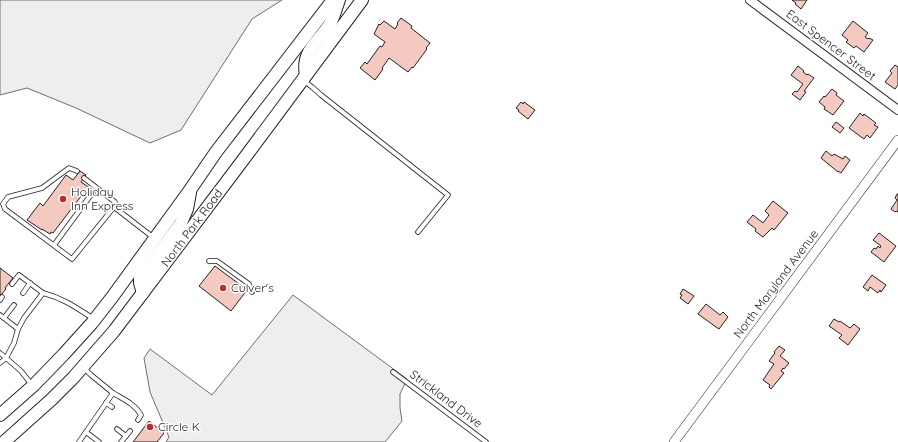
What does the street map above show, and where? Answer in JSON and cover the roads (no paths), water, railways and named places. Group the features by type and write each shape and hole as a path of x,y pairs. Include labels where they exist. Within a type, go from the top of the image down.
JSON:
{"main road":[{"name":"North Park Road","path":"0,415 33,386 95,319 190,190 216,152 333,0"},
{"path":"304,78 304,67 308,53 330,23 339,0"},
{"name":"North Park Road","path":"4,442 52,399 83,367 114,331 238,168 362,0"},
{"path":"143,293 140,278 181,223 187,209 190,190"}],"street":[{"name":"East Spencer Street","path":"750,0 898,110"},
{"name":"North Maryland Avenue","path":"674,442 898,140"}],"lane":[{"path":"304,78 321,95 448,194 418,232"},
{"path":"77,171 69,168 42,188 8,197 3,204 5,209 72,259 114,207 115,202 84,178"},
{"path":"54,245 96,188"},
{"path":"114,207 155,238"},
{"path":"209,261 217,261 249,284 252,292"},
{"path":"12,284 19,275 42,293 55,296 95,319"},
{"path":"23,293 30,283"},
{"path":"0,362 6,358 28,310 42,293"},
{"path":"4,318 14,305"},
{"path":"0,315 18,329"},
{"path":"0,353 21,371 33,386"},
{"path":"83,367 113,393 138,410 141,415 138,420"},
{"name":"Strickland Drive","path":"393,372 486,442"},
{"path":"79,442 113,393"},
{"path":"106,403 112,407"},
{"path":"98,414 104,418"},
{"path":"118,429 126,436"},
{"path":"121,442 130,431"},
{"path":"86,432 99,442"}],"place":[{"name":"Holiday Inn Express","path":"63,199"},
{"name":"Culver's","path":"223,288"},
{"name":"Circle K","path":"150,427"}]}
